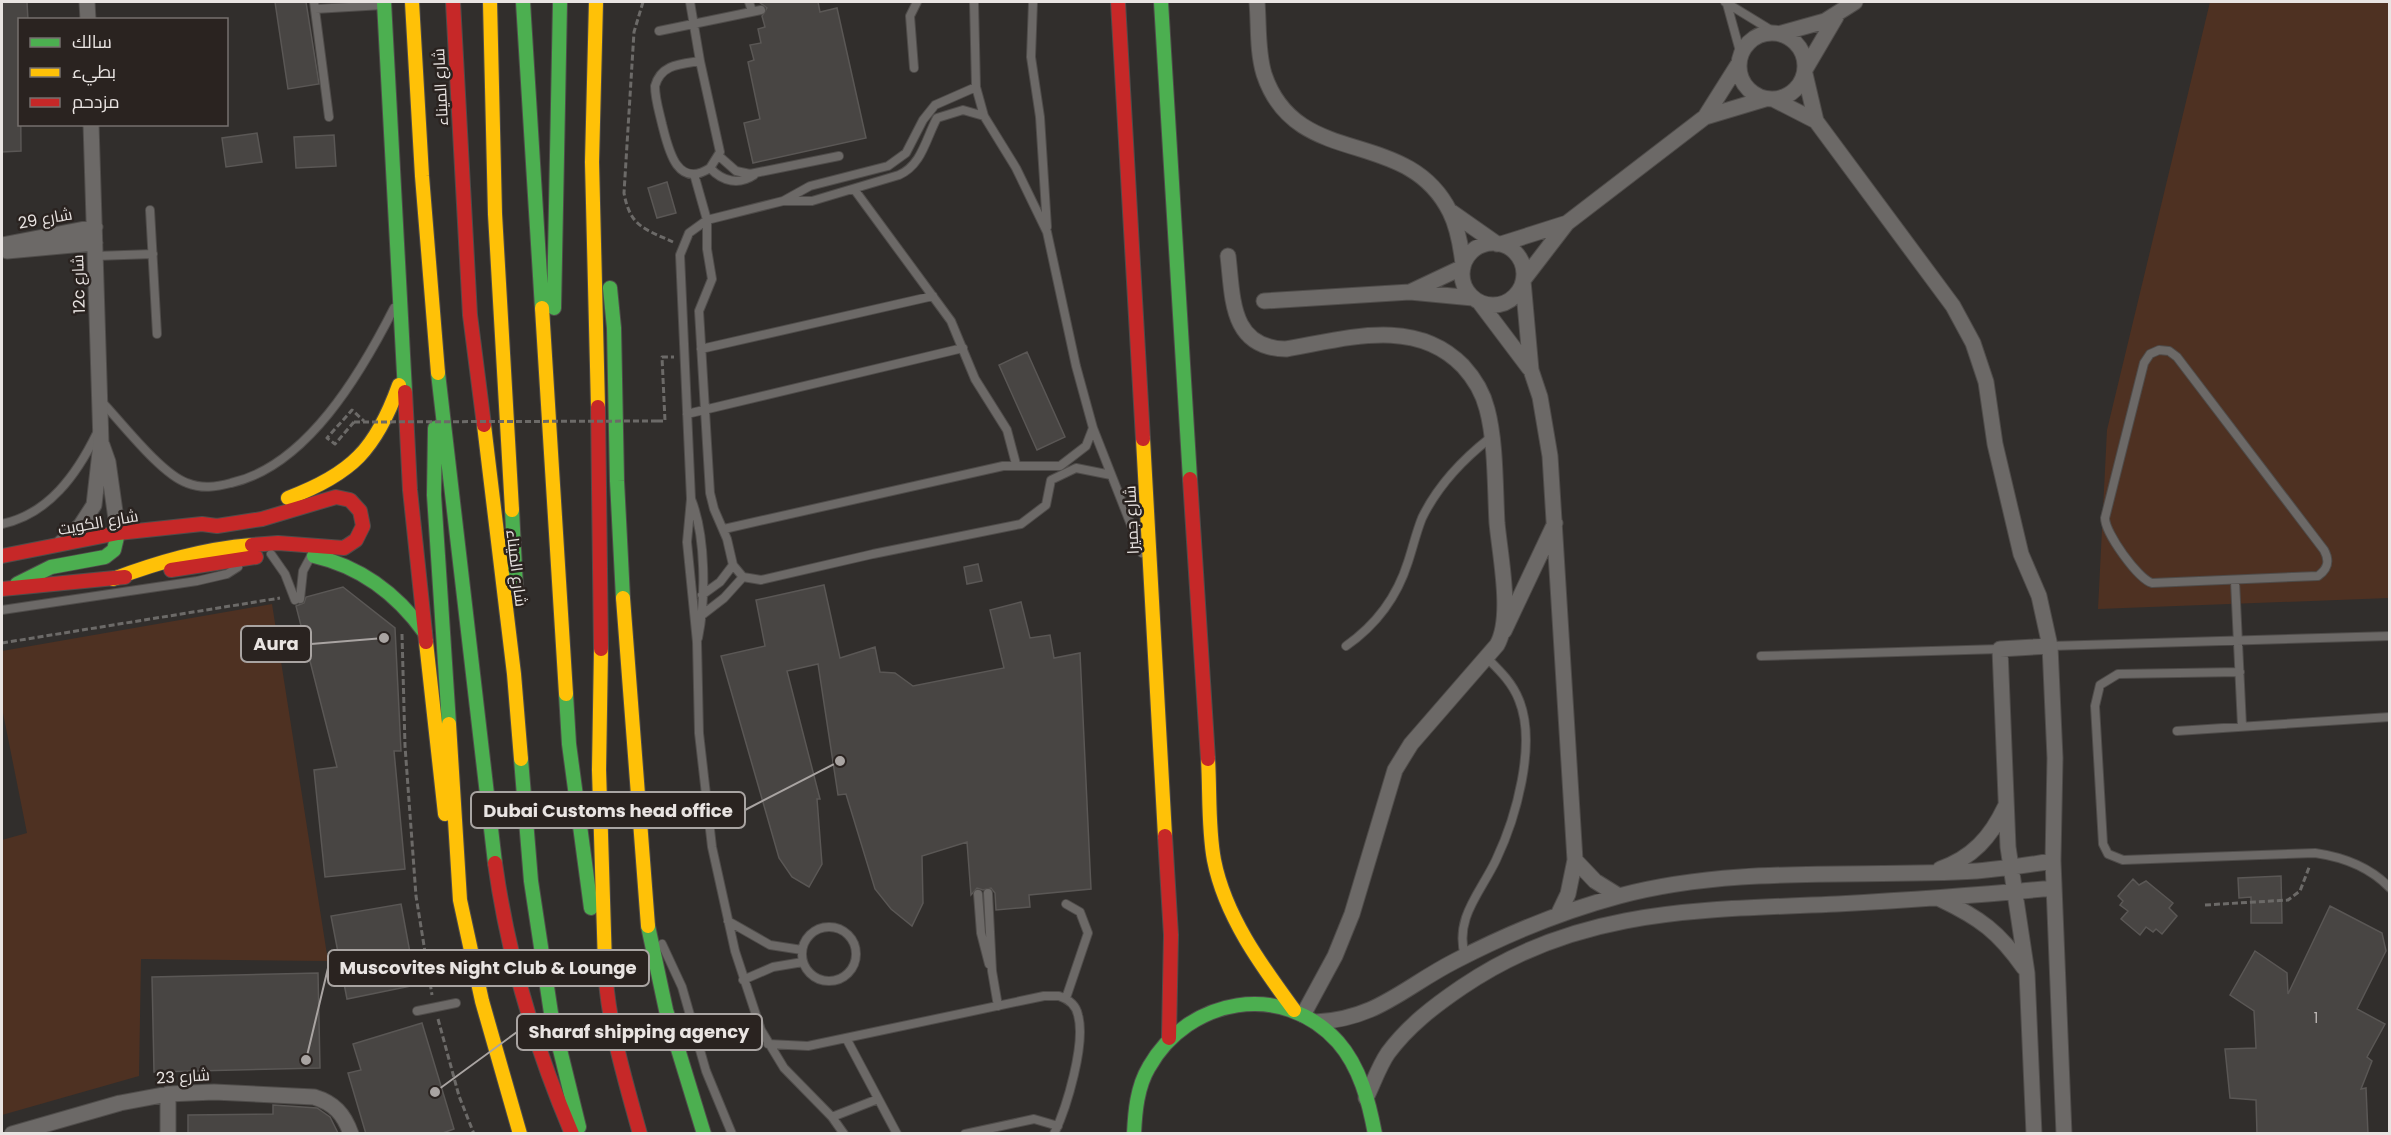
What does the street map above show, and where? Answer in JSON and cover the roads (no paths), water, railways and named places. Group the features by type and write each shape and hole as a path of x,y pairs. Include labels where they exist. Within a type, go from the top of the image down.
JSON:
{"main road":[{"path":"412,2 422,170 440,386 501,902 528,1017 572,1134"},
{"name":"شارع الميناء","path":"453,2 470,315 514,674 530,870 540,947 554,1024 581,1134"},
{"path":"490,2 495,214 516,549 514,674"},
{"path":"523,2 569,744 581,850 606,990 620,1061 640,1134"},
{"path":"547,391 554,321 558,211 560,2"},
{"path":"596,2 592,162 596,230 601,673 599,770 606,990"},
{"name":"شارع جميرا","path":"1118,2 1172,961 1169,1038"},
{"path":"1161,2 1214,859 1218,881 1234,922 1304,1016 1345,1051 1360,1079 1375,1134"},
{"path":"384,3 410,490 427,636 441,788 460,900 482,1001 520,1134"},
{"path":"596,230 608,278 615,328 622,588 648,924 666,1010 704,1134"},
{"path":"202,524 302,493 350,468 380,434 404,371"},
{"path":"440,386 434,439 434,495 460,900"},
{"path":"113,579 156,563 214,548 278,543 344,548 356,540 363,526 360,511 356,505 350,500 336,496 262,519 217,526 202,524"},
{"name":"شارع الكويت","path":"2,556 118,533 202,524"},
{"path":"7,588 51,567 105,557 114,550 118,533"},
{"path":"2,544 23,552"},
{"path":"7,588 113,579 271,554 311,556 335,560 368,576 400,603 427,636"},
{"path":"1134,1134 1141,1084 1148,1068 1169,1038 1190,1020 1227,1005 1263,1003 1304,1016"}],"street":[{"path":"87,2 88,18"},
{"path":"1257,2 1264,74 1287,113 1310,132 1369,150 1401,163 1429,184 1450,211 1519,257 1531,370 1546,425 1556,520 1575,860 1572,883 1558,915"},
{"path":"1264,301 1410,292 1503,304 1516,295 1523,280 1567,223 1705,117 1750,41 1811,26 1838,14 1855,2"},
{"path":"1705,117 1793,92 1838,14"},
{"path":"1778,33 1800,46 1816,121 1941,289 1973,343 1986,382 1995,444 2021,554 2039,596 2050,646 2055,758 2053,861 2064,1134"},
{"path":"1740,59 1745,86 1816,121"},
{"name":"12c شارع","path":"58,546 81,525 94,505 101,443 91,126"},
{"path":"1450,211 1463,266 1463,284 1531,370"},
{"path":"1410,292 1463,266 1473,251 1480,246 1499,244 1567,223"},
{"name":"شارع 29","path":"2,245 95,242"},
{"name":"شارع 29","path":"2,252 95,242"},
{"path":"1228,256 1238,321 1257,343 1276,349 1286,349 1391,334 1427,341 1457,360 1476,383 1487,410 1503,596 1503,634"},
{"name":"12c شارع","path":"101,443 108,462 118,533"},
{"path":"1556,520 1503,634 1411,744 1395,770 1352,914 1335,956 1304,1016 1341,1021 1364,1014 1465,956 1558,915 1619,896 1684,882 1931,872 2011,867 2053,861"},
{"path":"2034,1134 2027,973 2011,867 2006,805 2000,649 2050,646"},
{"path":"1931,872 1968,856 1985,841 2006,805"},
{"path":"1575,860 1595,881 1619,896"},
{"path":"1366,1098 1387,1055 1415,1022 1472,980 1534,948 1567,935 1601,925 1670,912 1941,899 2055,888"},
{"path":"1941,899 1975,915 2012,950 2027,973"},
{"name":"شارع 23","path":"12,1134 120,1103 168,1094 214,1092 314,1097 334,1107 349,1130"},
{"path":"168,1094 168,1134"}],"lane":[{"path":"690,2 700,61 720,145 719,156 710,168 694,174 681,170 672,159 655,86 659,76 667,68 700,61"},
{"path":"749,2 752,11"},
{"path":"914,68 910,16 917,2"},
{"path":"974,2 976,87 984,116 1017,168 1047,232"},
{"path":"1033,2 1031,57 1040,117 1047,232 1074,355 1094,428 1150,576"},
{"path":"329,117 315,5 384,3"},
{"path":"1726,3 1778,33"},
{"path":"1726,3 1740,59"},
{"path":"659,31 761,10"},
{"path":"783,201 810,186 888,166 906,153 923,120 935,105 976,87"},
{"path":"844,1134 832,1117 794,1079 768,1044 755,1017 728,921 712,847 702,771 697,642 687,542 691,499 680,263 682,246 694,227 707,220 783,201 812,201 899,175 910,168 932,135 937,118 963,110 984,116"},
{"path":"719,156 736,171 757,173 839,156"},
{"path":"710,168 720,177 733,181 746,180 757,173"},
{"path":"694,174 707,220 707,249 712,279 699,311 710,493 714,509 724,529 733,565 743,577 761,580 1021,524 1046,505 1051,480 1047,467"},
{"path":"854,189 951,321 975,379 1007,430 1016,464"},
{"path":"150,210 158,334"},
{"path":"95,242 153,254"},
{"path":"100,400 177,479 206,487 244,480 277,465 326,415 364,362 400,296"},
{"path":"701,349 933,296"},
{"path":"687,414 963,348"},
{"path":"2159,350 2169,351 2177,357 2324,550 2326,568 2318,576 2235,581 2147,582 2106,528 2105,518 2144,363 2150,354 2159,350"},
{"path":"2,524 36,512 54,496 82,460 101,423"},
{"path":"724,529 1016,464 1060,466 1086,446 1094,428"},
{"path":"1346,645 1370,627 1397,590 1423,518 1440,488 1463,461 1490,438"},
{"path":"1051,480 1076,468 1112,475"},
{"path":"691,499 700,532 702,615 697,642"},
{"path":"271,554 285,574 296,598 303,571 311,556"},
{"path":"2,610 218,577 233,570 246,558"},
{"path":"702,595 720,582 733,565"},
{"path":"702,615 724,598 743,577"},
{"path":"2235,581 2242,726"},
{"path":"2050,646 2390,636"},
{"path":"1761,656 2000,649"},
{"path":"1465,956 1463,925 1507,834 1520,783 1526,741 1524,713 1516,694 1505,676 1486,657"},
{"path":"2240,672 2118,674 2100,685 2095,706 2105,849 2112,857 2123,860 2314,853 2330,855 2360,865 2390,888"},
{"path":"2177,731 2390,717"},
{"path":"978,894 983,946 992,971"},
{"path":"988,894 992,971 998,1006"},
{"path":"1066,904 1080,912 1088,933 1066,998"},
{"path":"728,921 770,945 802,950"},
{"path":"648,924 675,970 706,1071 732,1134"},
{"path":"823,927 840,928 847,933 856,947 855,964 844,977 836,980 820,980 806,970 803,962 802,950 809,935 823,927"},
{"path":"743,980 773,967 803,962"},
{"path":"768,1044 802,1046 1051,995 1066,998 1076,1009 1079,1031 1070,1089 1056,1130 1034,1119 965,1134"},
{"path":"417,1011 456,1003"},
{"path":"846,1038 897,1134"},
{"path":"832,1117 878,1099"}],"place":[{"name":"Aura","path":"384,638"},
{"name":"Dubai Customs head office","path":"840,761"},
{"name":"Muscovites Night Club & Lounge","path":"306,1060"},
{"name":"Sharaf shipping agency","path":"435,1092"}]}
